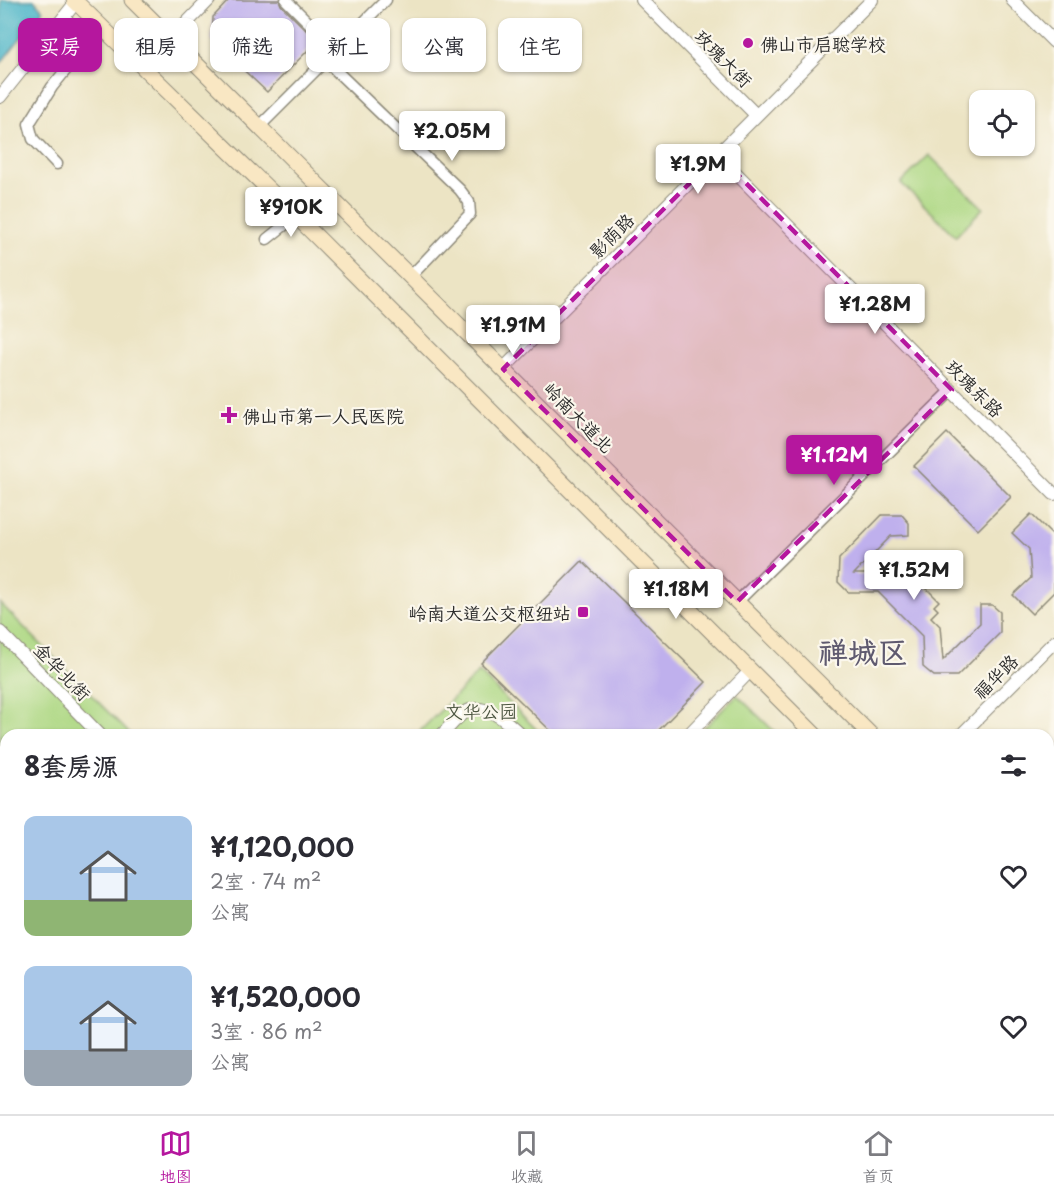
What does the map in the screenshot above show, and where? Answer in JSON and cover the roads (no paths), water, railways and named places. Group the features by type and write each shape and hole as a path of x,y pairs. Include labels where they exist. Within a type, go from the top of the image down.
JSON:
{"main road":[{"name":"岭南大道北","path":"132,0 150,18"},
{"path":"75,1 92,15 296,216 809,729"},
{"name":"岭南大道北","path":"198,66 865,729"}],"street":[{"path":"191,18 209,0"},
{"path":"286,0 306,20"},
{"path":"368,18 386,0"},
{"name":"玫瑰大街","path":"642,0 756,116"},
{"name":"影荫路","path":"503,369 872,0"},
{"path":"1012,0 1054,42"},
{"path":"0,97 75,1"},
{"path":"57,164 33,139 28,124 52,87 87,44 85,34 92,15"},
{"path":"259,127 315,72"},
{"path":"337,72 460,190 469,202 470,214 410,277"},
{"name":"玫瑰东路","path":"718,155 1054,494"},
{"path":"267,239 296,216"},
{"path":"737,602 952,390"},
{"name":"金华北街","path":"0,632 94,729"},
{"name":"福华路","path":"967,729 1054,642"},
{"path":"694,729 750,671"},
{"path":"448,729 463,713 473,709 496,714 514,729"}],"water":[{"path":"1,0 34,0 43,10 37,18 18,18 18,41 0,64"}],"place":[{"name":"佛山市启聪学校","path":"748,43"},
{"name":"佛山市第一人民医院","path":"229,415"},
{"name":"岭南大道公交枢纽站","path":"583,612"}],"district":[{"name":"禅城区","path":"863,650"}],"park label":[{"name":"文华公园","path":"481,710"}]}
